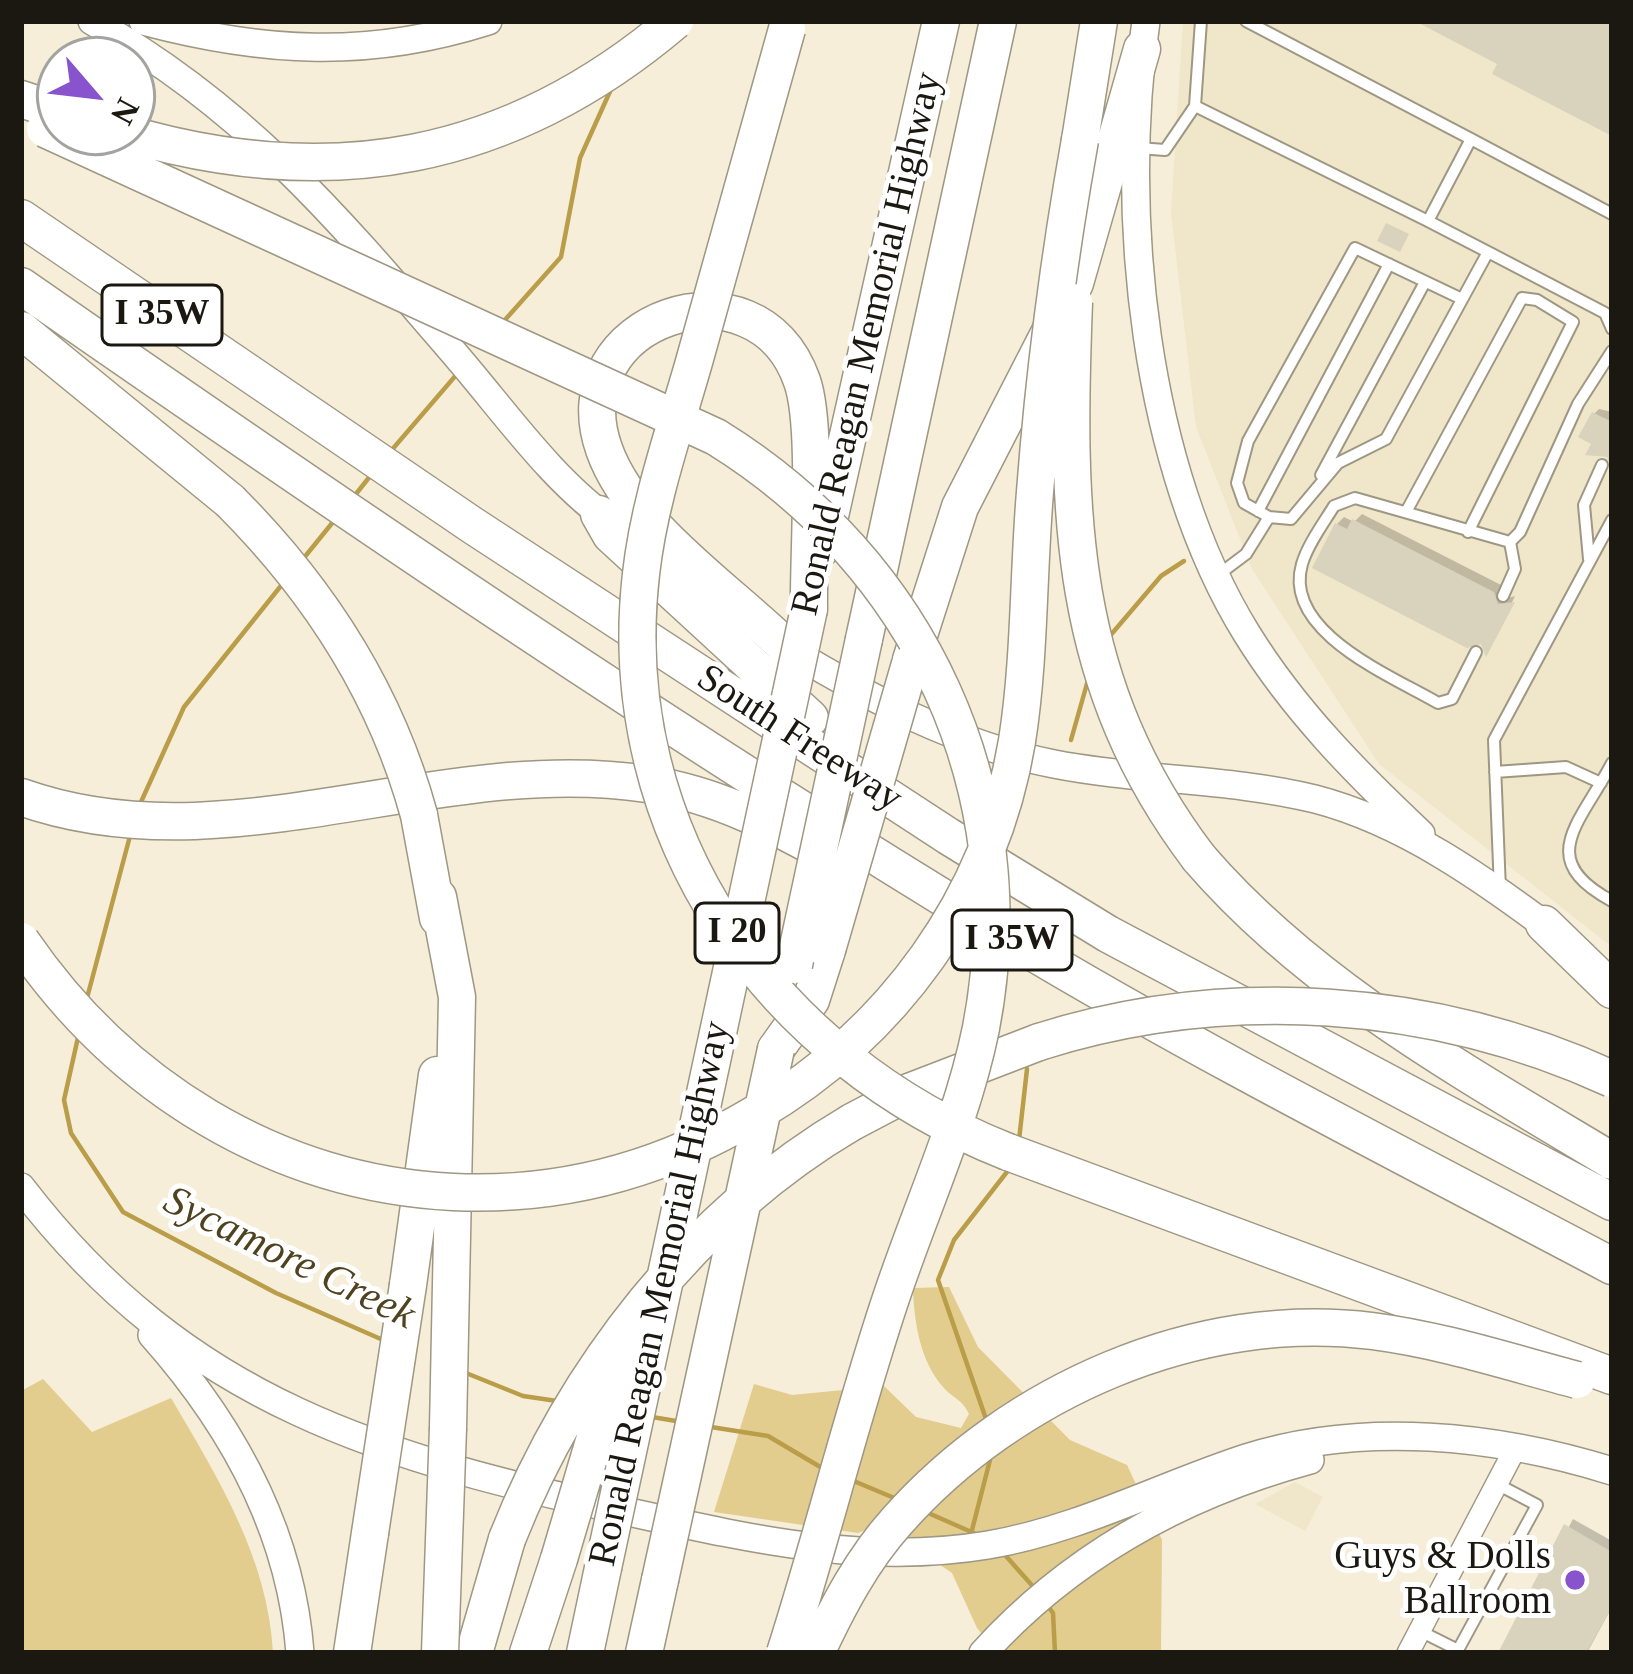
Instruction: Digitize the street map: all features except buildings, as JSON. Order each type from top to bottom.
[{"type":"highway","points":[[156,141],[248,163],[302,165],[403,155],[476,138],[540,112],[609,72],[676,21]]},
{"type":"highway","name":"Ronald Reagan Memorial Highway","points":[[585,1653],[666,1258],[941,21]]},
{"type":"highway","name":"Ronald Reagan Memorial Highway","points":[[644,1653],[998,21]]},
{"type":"highway","points":[[21,940],[89,1027],[174,1098],[288,1157],[404,1186],[504,1192],[620,1174],[701,1143],[806,1082],[880,1017],[928,958],[973,879],[1000,808],[1021,714],[1051,303],[1099,21]]},
{"type":"highway","points":[[789,25],[654,503],[640,578],[641,677],[656,774],[681,844],[714,910],[752,968],[813,1035],[868,1080],[935,1120],[1596,1378]]},
{"type":"highway","points":[[776,1049],[811,1000],[960,507],[1075,283],[1144,35]]},
{"type":"highway","points":[[1080,140],[1069,444],[1075,544],[1103,681],[1125,742],[1155,800],[1241,908],[1305,966],[1612,1161]]},
{"type":"highway","points":[[130,156],[730,446],[796,494],[849,544],[907,618],[934,668],[963,737],[983,813],[992,884],[990,971],[966,1084],[869,1363],[785,1653]]},
{"type":"highway","name":"South Freeway","points":[[21,218],[472,525],[947,836],[1108,934],[1612,1202]]},
{"type":"highway","name":"South Freeway","points":[[21,286],[438,571],[1010,939],[1278,1090],[1612,1265]]},
{"type":"highway","points":[[788,650],[669,538],[608,460],[599,432],[601,388],[622,347],[644,327],[688,311],[730,314],[760,327],[794,363],[809,413],[809,609]]},
{"type":"highway","points":[[21,330],[230,501],[305,586],[361,670],[412,789],[455,970],[458,1053],[440,1653]]},
{"type":"highway","points":[[599,514],[611,535],[795,705],[929,804],[947,836]]},
{"type":"highway","points":[[26,798],[87,815],[149,822],[278,814],[542,780],[647,784],[746,814],[967,930],[1010,939]]},
{"type":"highway","points":[[352,1653],[439,1060],[438,897]]},
{"type":"highway","points":[[1544,924],[1612,990]]},
{"type":"highway","points":[[474,1653],[523,1498],[605,1357],[727,1213],[802,1152],[878,1108],[992,1059],[1078,1030],[1158,1014],[1265,1006],[1427,1019],[1534,1048],[1612,1079]]},
{"type":"highway","points":[[528,1653],[621,1352],[666,1258]]},
{"type":"highway","points":[[815,1653],[856,1575],[919,1498],[1006,1426],[1126,1364],[1225,1337],[1316,1328],[1422,1341],[1596,1378]]},
{"type":"highway","points":[[660,1580],[671,1653]]},
{"type":"main road","name":"South Freeway","points":[[92,21],[152,56],[248,128],[299,176],[528,440],[599,514],[747,627],[881,703],[988,746],[1070,766],[1316,800],[1442,853],[1612,974]]},
{"type":"main road","points":[[143,21],[231,43],[334,51],[401,44],[488,21]]},
{"type":"main road","points":[[1144,35],[1138,148],[1152,361],[1170,448],[1218,575],[1246,631],[1306,715],[1376,792],[1442,853]]},
{"type":"main road","points":[[21,1187],[193,1382],[242,1459],[279,1544],[301,1653]]},
{"type":"main road","points":[[77,1252],[193,1351],[336,1432],[468,1476],[771,1543],[885,1553],[964,1549],[1311,1460],[1485,1444],[1612,1471]]},
{"type":"main road","points":[[982,1653],[1082,1565],[1187,1490]]},
{"type":"street","points":[[1408,1653],[1515,1449]]},
{"type":"lane","points":[[1138,148],[1165,150],[1195,106],[1202,21]]},
{"type":"lane","points":[[1246,21],[1612,214]]},
{"type":"lane","points":[[1195,106],[1605,313],[1612,329]]},
{"type":"lane","points":[[1428,221],[1471,139]]},
{"type":"lane","points":[[1425,282],[1291,520],[1244,503],[1239,466],[1355,248],[1462,298]]},
{"type":"lane","points":[[1312,490],[1338,464],[1385,439],[1488,252]]},
{"type":"lane","points":[[1218,575],[1246,554],[1389,264]]},
{"type":"lane","points":[[1406,512],[1522,298],[1537,300],[1573,322],[1468,532]]},
{"type":"lane","points":[[1510,542],[1520,532],[1578,404],[1612,351]]},
{"type":"lane","points":[[1589,560],[1584,505],[1603,464]]},
{"type":"lane","points":[[1476,652],[1444,706],[1320,632],[1306,606],[1301,566],[1334,506],[1355,498],[1510,542]]},
{"type":"lane","points":[[1500,893],[1494,740],[1612,520]]},
{"type":"lane","points":[[1502,596],[1515,569],[1510,542]]},
{"type":"lane","points":[[1612,763],[1567,848],[1568,868],[1584,886],[1612,901]]},
{"type":"lane","points":[[1495,772],[1566,766],[1601,784]]},
{"type":"lane","points":[[1420,1631],[1458,1650],[1537,1505],[1497,1484]]},
{"type":"shaded area","points":[[1183,21],[1612,21],[1612,947],[1379,764],[1252,569],[1196,427],[1171,213]]},
{"type":"shaded area","points":[[949,1287],[978,1347],[1070,1440],[1127,1465],[1162,1540],[1161,1653],[998,1653],[977,1628],[952,1573],[880,1524],[858,1533],[714,1512],[754,1384],[792,1395],[884,1386],[916,1417],[961,1428],[969,1414],[929,1366],[914,1301],[913,1288]]},
{"type":"shaded area","points":[[43,1379],[92,1432],[171,1398],[223,1489],[251,1552],[262,1584],[273,1653],[21,1653],[21,1391]]},
{"type":"shaded area","points":[[1295,1482],[1323,1497],[1305,1531],[1255,1504]]},
{"type":"waterway","name":"Sycamore Creek","points":[[504,321],[561,257],[580,158],[612,87]]},
{"type":"waterway","name":"Sycamore Creek","points":[[390,452],[457,374]]},
{"type":"waterway","name":"Sycamore Creek","points":[[352,499],[371,475]]},
{"type":"waterway","name":"Sycamore Creek","points":[[303,559],[333,522]]},
{"type":"waterway","points":[[1109,637],[1161,576],[1184,561]]},
{"type":"waterway","name":"Sycamore Creek","points":[[141,802],[184,707],[284,582]]},
{"type":"waterway","points":[[1071,740],[1088,680]]},
{"type":"waterway","name":"Sycamore Creek","points":[[87,998],[130,836]]},
{"type":"waterway","name":"Sycamore Creek","points":[[79,1033],[64,1100],[71,1133],[123,1212],[276,1293],[383,1340]]},
{"type":"waterway","points":[[1019,1140],[1027,1069]]},
{"type":"waterway","points":[[986,1419],[938,1280],[954,1240],[1010,1168]]},
{"type":"waterway","name":"Sycamore Creek","points":[[466,1373],[523,1396],[557,1401]]},
{"type":"waterway","name":"Sycamore Creek","points":[[652,1417],[682,1422]]},
{"type":"waterway","name":"Sycamore Creek","points":[[711,1427],[768,1436],[822,1468]]},
{"type":"waterway","points":[[972,1530],[990,1460]]},
{"type":"waterway","name":"Sycamore Creek","points":[[849,1479],[899,1500]]},
{"type":"waterway","name":"Sycamore Creek","points":[[926,1512],[976,1534]]},
{"type":"waterway","name":"Sycamore Creek","points":[[1005,1555],[1037,1591]]},
{"type":"waterway","name":"Sycamore Creek","points":[[1047,1605],[1053,1613],[1055,1653]]},
{"type":"place","name":"Guys & Dolls Ballroom","points":[[1575,1580]]}]
